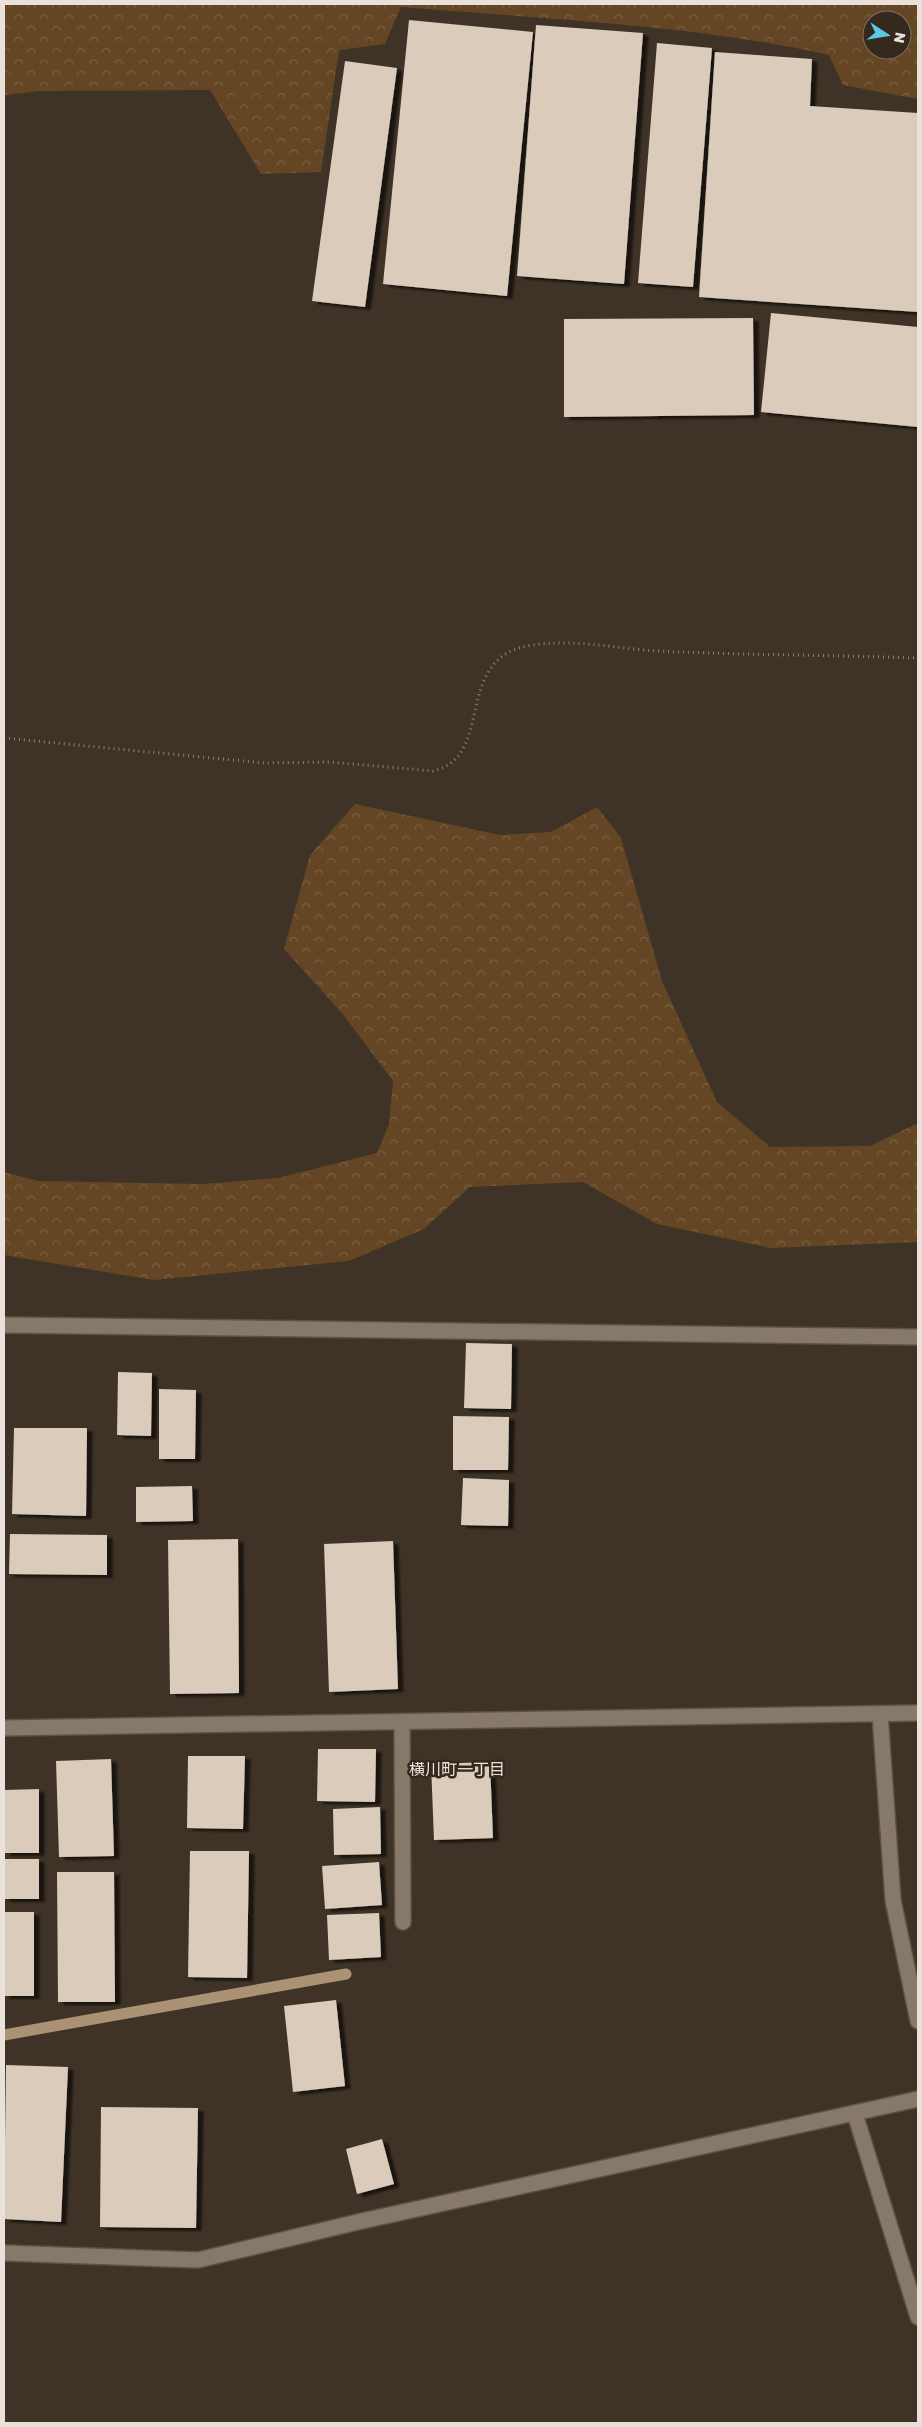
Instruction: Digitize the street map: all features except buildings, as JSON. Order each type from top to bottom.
[{"type":"street","points":[[4,1325],[918,1337]]},
{"type":"street","points":[[4,1728],[918,1713]]},
{"type":"street","points":[[880,1714],[893,1900],[918,2021]]},
{"type":"street","points":[[402,1722],[403,1922]]},
{"type":"street","points":[[4,2253],[198,2260],[362,2221],[918,2099]]},
{"type":"street","points":[[855,2114],[918,2317]]},
{"type":"path","points":[[4,738],[264,763],[329,762],[433,771],[446,768],[456,760],[470,734],[474,710],[485,678],[504,655],[518,649],[570,643],[656,651],[918,658]]},
{"type":"green space","points":[[4,4],[918,4],[918,99],[843,85],[829,55],[776,45],[669,29],[401,7],[385,44],[339,50],[321,172],[261,174],[210,90],[41,91],[4,95]]},
{"type":"green space","points":[[355,804],[500,835],[551,832],[597,807],[621,838],[662,981],[717,1102],[770,1147],[870,1146],[918,1123],[918,1242],[771,1248],[657,1224],[583,1182],[470,1187],[424,1229],[349,1261],[154,1280],[4,1255],[4,1172],[38,1181],[203,1184],[278,1178],[377,1153],[389,1124],[393,1081],[342,1013],[284,949],[310,855]]},
{"type":"waterway","points":[[4,2035],[346,1974]]},
{"type":"district","name":"横川町一丁目","points":[[457,1769]]}]
